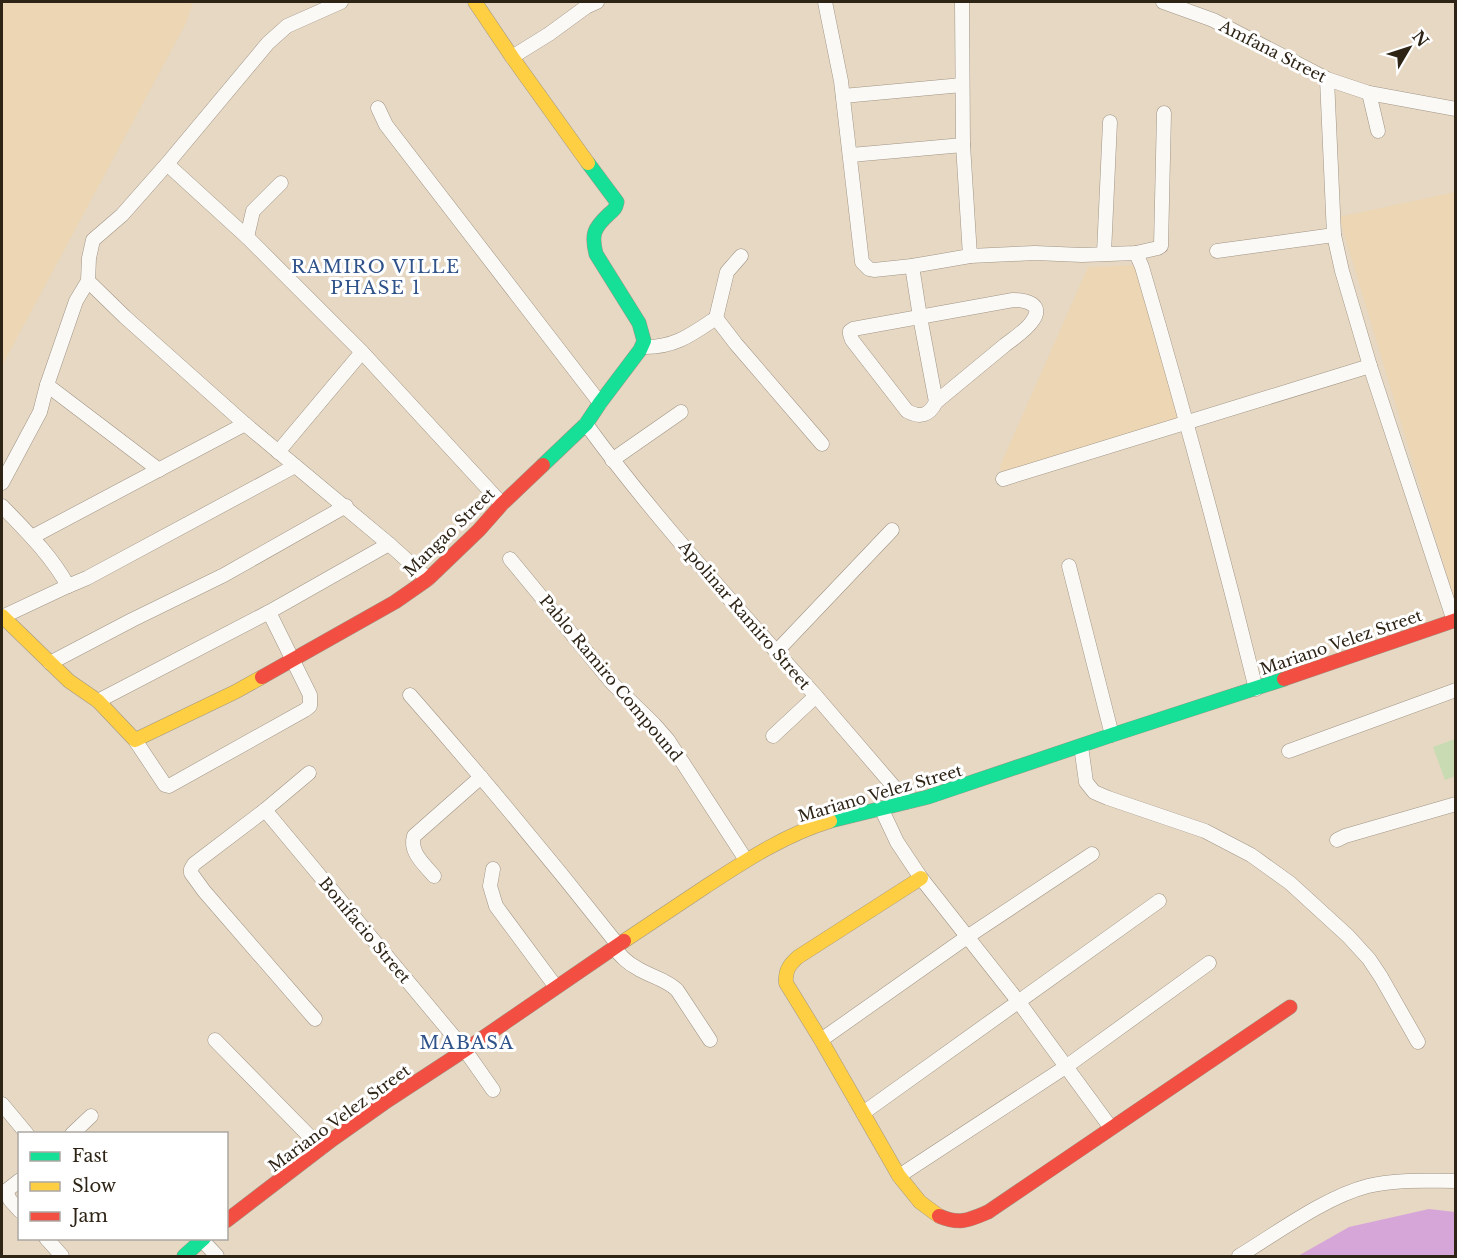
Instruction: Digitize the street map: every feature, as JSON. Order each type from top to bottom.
[{"type":"street","points":[[2,483],[40,412],[76,301],[88,281],[88,258],[93,240],[122,215],[268,43],[287,26],[341,2]]},
{"type":"street","points":[[475,2],[617,202],[616,208],[595,229],[593,243],[597,254],[639,323],[644,341],[642,347],[656,347],[680,340],[716,318],[727,272],[741,256]]},
{"type":"street","points":[[512,57],[597,2]]},
{"type":"street","points":[[825,2],[841,81],[862,262],[869,269],[912,266],[970,256],[1136,253],[1161,246],[1164,113]]},
{"type":"street","points":[[962,2],[963,145],[970,256]]},
{"type":"street","name":"Amfana Street","points":[[1163,2],[1213,20],[1327,79],[1369,93],[1455,109]]},
{"type":"street","points":[[1327,79],[1334,235],[1342,270],[1370,366],[1455,620]]},
{"type":"street","points":[[843,96],[962,85]]},
{"type":"street","points":[[1369,93],[1378,131]]},
{"type":"street","points":[[378,108],[393,134],[600,403]]},
{"type":"street","points":[[1104,254],[1110,122]]},
{"type":"street","points":[[851,155],[963,145]]},
{"type":"street","points":[[167,164],[247,237],[362,352],[502,504]]},
{"type":"street","points":[[247,237],[253,211],[281,183]]},
{"type":"street","points":[[1217,251],[1334,235]]},
{"type":"street","points":[[1136,253],[1152,301],[1212,518],[1256,689]]},
{"type":"street","points":[[912,266],[936,402]]},
{"type":"street","points":[[88,281],[245,424],[346,506],[428,579]]},
{"type":"street","points":[[1013,300],[1030,301],[1036,312],[1035,319],[1029,325],[936,402],[927,414],[915,416],[907,411],[849,334],[854,329],[920,317],[1013,300]]},
{"type":"street","points":[[716,318],[822,444]]},
{"type":"street","name":"Mangao Street","points":[[135,740],[235,692],[395,602],[428,579],[586,424],[642,347]]},
{"type":"street","points":[[278,452],[362,352]]},
{"type":"street","points":[[1003,479],[1370,366]]},
{"type":"street","points":[[47,385],[159,470]]},
{"type":"street","points":[[612,460],[681,412]]},
{"type":"street","points":[[32,537],[245,424]]},
{"type":"street","name":"Apolinar Ramiro Street","points":[[586,424],[612,460],[681,543],[907,802]]},
{"type":"street","points":[[269,612],[310,695],[310,706],[305,711],[169,786],[165,785],[135,740],[122,725],[98,701],[69,681],[2,617],[87,578],[295,466]]},
{"type":"street","points":[[2,506],[54,563],[68,586]]},
{"type":"street","points":[[50,663],[224,574],[346,506]]},
{"type":"street","points":[[776,652],[892,530]]},
{"type":"street","points":[[98,701],[269,612],[390,544]]},
{"type":"street","name":"Pablo Ramiro Compound","points":[[510,560],[613,684],[668,740],[746,860]]},
{"type":"street","points":[[1069,566],[1112,735]]},
{"type":"street","name":"Mariano Velez Street","points":[[228,1219],[384,1102],[746,860],[782,840],[846,816],[928,797],[1256,689],[1455,620]]},
{"type":"street","points":[[1289,750],[1455,690]]},
{"type":"street","points":[[410,695],[482,777],[561,873],[624,960],[672,985],[710,1040]]},
{"type":"street","points":[[773,736],[816,696]]},
{"type":"street","points":[[1081,746],[1086,782],[1094,792],[1205,831],[1251,855],[1290,883],[1348,936],[1369,959],[1393,996],[1418,1042]]},
{"type":"street","points":[[309,773],[194,864],[191,873],[315,1020]]},
{"type":"street","points":[[434,876],[414,850],[412,843],[414,836],[482,777]]},
{"type":"street","points":[[1337,840],[1455,804]]},
{"type":"street","points":[[881,808],[897,842],[921,878],[1018,1001],[1111,1128]]},
{"type":"street","name":"Bonifacio Street","points":[[265,810],[465,1050],[493,1090]]},
{"type":"street","points":[[822,1040],[967,937],[1092,854]]},
{"type":"street","points":[[493,868],[489,886],[496,906],[556,987]]},
{"type":"street","points":[[921,878],[798,957],[785,972],[786,982],[822,1040],[899,1176],[924,1207],[941,1218],[955,1222],[971,1220],[988,1212],[1290,1007]]},
{"type":"street","points":[[863,1113],[1159,901]]},
{"type":"street","points":[[899,1176],[1066,1066],[1209,963]]},
{"type":"street","points":[[216,1040],[321,1148]]},
{"type":"street","points":[[3,1108],[25,1132]]},
{"type":"street","points":[[74,1132],[91,1116]]},
{"type":"street","points":[[1239,1257],[1319,1207],[1367,1186],[1390,1182],[1455,1181]]},
{"type":"street","points":[[18,1182],[6,1191],[10,1200],[18,1208]]},
{"type":"street","points":[[47,1240],[62,1257]]},
{"type":"street","points":[[184,1257],[202,1240]]},
{"type":"street","points":[[204,1240],[218,1257]]},
{"type":"shaded area","points":[[2,2],[193,2],[186,23],[2,366]]},
{"type":"shaded area","points":[[1455,192],[1455,602],[1339,217]]},
{"type":"shaded area","points":[[1140,265],[1180,422],[1001,475],[1000,466],[1088,267]]},
{"type":"shaded area","points":[[1429,1209],[1455,1212],[1455,1256],[1298,1256],[1349,1227]]},
{"type":"green space","points":[[1455,739],[1455,776],[1445,780],[1433,747]]},
{"type":"traffic: fast","points":[[543,465],[586,424],[640,350],[644,341],[639,323],[596,254],[595,232],[617,202],[588,163]]},
{"type":"traffic: fast","points":[[830,821],[928,797],[1284,679]]},
{"type":"traffic: fast","points":[[184,1256],[202,1240]]},
{"type":"traffic: slow","points":[[475,2],[588,163]]},
{"type":"traffic: slow","points":[[2,616],[69,681],[98,701],[135,740],[262,677]]},
{"type":"traffic: slow","points":[[624,941],[750,858],[781,841],[830,821]]},
{"type":"traffic: slow","points":[[921,878],[798,957],[788,968],[786,983],[899,1176],[920,1202],[939,1216]]},
{"type":"traffic: jam","points":[[262,677],[395,602],[428,579],[543,465]]},
{"type":"traffic: jam","points":[[1284,679],[1456,620]]},
{"type":"traffic: jam","points":[[228,1219],[384,1103],[624,941]]},
{"type":"traffic: jam","points":[[939,1216],[959,1221],[988,1212],[1290,1007]]},
{"type":"district","name":"RAMIRO VILLE PHASE 1","points":[[376,277]]},
{"type":"district","name":"MABASA","points":[[467,1043]]}]
